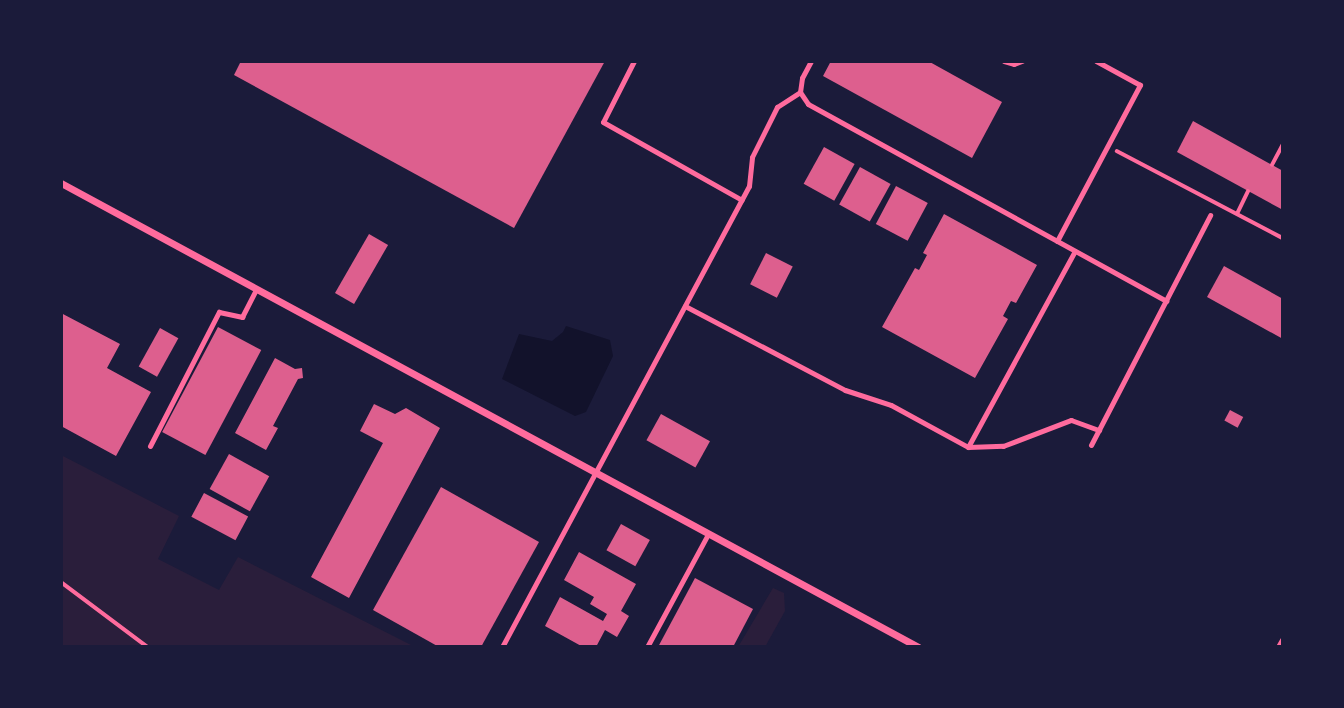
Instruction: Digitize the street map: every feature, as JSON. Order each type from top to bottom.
[{"type":"street","points":[[61,183],[918,647]]},
{"type":"street","points":[[1279,647],[1283,640]]},
{"type":"lane","points":[[634,61],[603,122],[742,200]]},
{"type":"lane","points":[[811,61],[802,78],[800,92],[808,104],[1166,301]]},
{"type":"lane","points":[[1004,61],[1014,64],[1022,61]]},
{"type":"lane","points":[[1057,241],[1140,85],[1097,61]]},
{"type":"lane","points":[[502,647],[742,200],[749,186],[752,157],[777,107],[800,92]]},
{"type":"lane","points":[[1091,445],[1210,215]]},
{"type":"lane","points":[[968,447],[1075,251]]},
{"type":"lane","points":[[150,446],[219,312],[242,317],[256,289]]},
{"type":"lane","points":[[685,306],[845,390],[891,405],[968,447],[1003,446],[1071,420],[1099,430]]},
{"type":"lane","points":[[647,647],[708,534]]},
{"type":"path","points":[[1272,165],[1283,144]]},
{"type":"path","points":[[1107,146],[1283,238]]},
{"type":"path","points":[[1237,214],[1248,191]]},
{"type":"path","points":[[61,582],[145,646]]},
{"type":"shaded area","points":[[566,326],[610,340],[613,356],[586,412],[575,416],[502,379],[519,334],[552,341]]},
{"type":"shaded area","points":[[61,455],[179,516],[158,559],[219,590],[238,557],[415,647],[61,647]]},
{"type":"shaded area","points":[[773,588],[784,593],[785,611],[765,647],[738,647]]},
{"type":"building","points":[[241,61],[605,61],[514,228],[234,75]]},
{"type":"building","points":[[831,61],[928,61],[1002,102],[972,158],[823,76]]},
{"type":"building","points":[[1193,121],[1283,171],[1283,210],[1177,152]]},
{"type":"building","points":[[824,147],[855,164],[834,201],[804,184]]},
{"type":"building","points":[[860,167],[891,184],[870,222],[839,205]]},
{"type":"building","points":[[896,186],[928,203],[908,241],[876,224]]},
{"type":"building","points":[[944,214],[1037,265],[1016,303],[1011,301],[1003,316],[1008,319],[975,378],[882,327],[915,268],[919,270],[927,255],[923,253]]},
{"type":"building","points":[[369,234],[388,245],[354,304],[335,293]]},
{"type":"building","points":[[766,253],[793,267],[777,298],[750,284]]},
{"type":"building","points":[[1224,266],[1283,299],[1283,339],[1207,297]]},
{"type":"building","points":[[61,313],[120,344],[107,368],[151,392],[116,456],[61,426]]},
{"type":"building","points":[[218,327],[261,350],[205,455],[162,432]]},
{"type":"building","points":[[160,328],[178,338],[157,377],[139,366]]},
{"type":"building","points":[[275,358],[295,369],[302,368],[303,378],[298,379],[273,426],[278,428],[266,450],[235,433]]},
{"type":"building","points":[[374,404],[395,414],[406,408],[440,428],[349,598],[311,577],[383,443],[360,431]]},
{"type":"building","points":[[1230,410],[1243,417],[1238,428],[1224,421]]},
{"type":"building","points":[[661,414],[710,441],[695,467],[646,440]]},
{"type":"building","points":[[229,454],[269,476],[250,511],[210,489]]},
{"type":"building","points":[[441,487],[539,542],[481,647],[439,647],[373,610]]},
{"type":"building","points":[[204,493],[248,516],[235,540],[191,517]]},
{"type":"building","points":[[621,524],[650,540],[635,566],[606,550]]},
{"type":"building","points":[[579,552],[636,584],[621,611],[629,616],[617,637],[605,630],[596,647],[583,647],[545,626],[560,597],[603,621],[607,614],[590,604],[594,597],[564,580]]},
{"type":"building","points":[[695,578],[753,609],[733,647],[658,647]]}]
